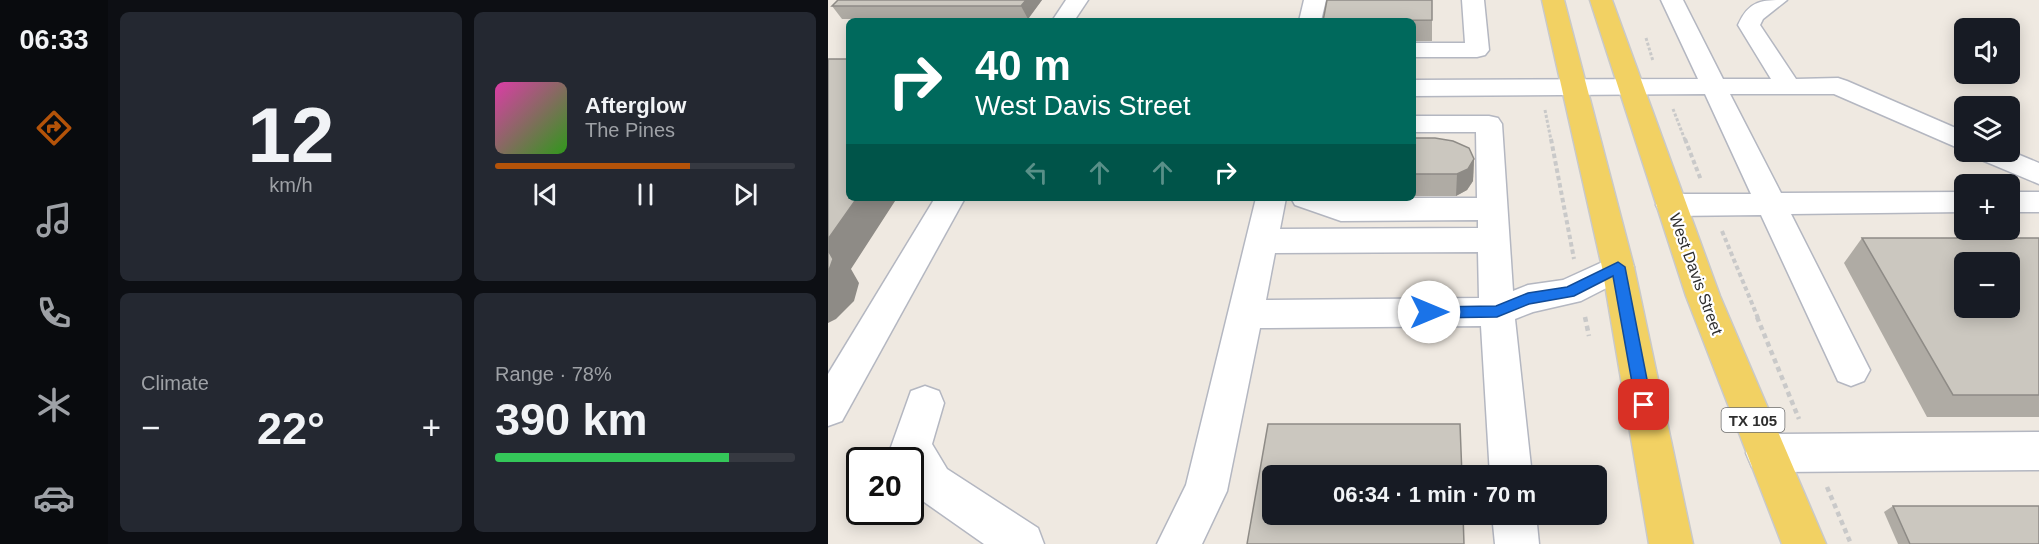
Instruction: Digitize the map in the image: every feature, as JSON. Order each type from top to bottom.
[{"type":"main road","points":[[1553,0],[1558,88],[1618,267],[1671,544]]},
{"type":"main road","name":"West Davis Street","points":[[1601,0],[1703,296],[1803,544]]},
{"type":"lane","points":[[1065,18],[1077,0]]},
{"type":"lane","points":[[1312,18],[1315,0]]},
{"type":"lane","points":[[1416,50],[1477,50],[1473,0]]},
{"type":"lane","points":[[1672,0],[1851,370]]},
{"type":"lane","points":[[1776,0],[1753,16],[1749,25],[1788,86]]},
{"type":"lane","points":[[1769,56],[1954,137]]},
{"type":"lane","points":[[1416,88],[1838,86]]},
{"type":"lane","points":[[1416,124],[1490,135]]},
{"type":"lane","points":[[1416,145],[1490,135]]},
{"type":"lane","points":[[1490,135],[1497,312],[1510,465]]},
{"type":"lane","points":[[2011,162],[2039,174]]},
{"type":"lane","points":[[828,409],[948,201]]},
{"type":"lane","points":[[1179,544],[1206,491],[1270,201]]},
{"type":"lane","points":[[1315,201],[1341,210],[1493,209]]},
{"type":"lane","points":[[1671,205],[1954,202]]},
{"type":"lane","points":[[2020,202],[2039,202]]},
{"type":"lane","points":[[1262,241],[1494,240]]},
{"type":"lane","points":[[1245,314],[1497,312],[1528,299],[1555,296],[1580,288],[1618,267]]},
{"type":"lane","points":[[925,403],[911,447],[932,483],[1022,544]]},
{"type":"lane","points":[[1766,453],[2039,451]]},
{"type":"lane","points":[[1516,525],[1517,544]]},
{"type":"path","points":[[1642,28],[1653,56],[1652,60],[1656,63],[1711,204],[1851,544]]},
{"type":"path","points":[[1558,88],[1580,288],[1589,336]]},
{"type":"building","points":[[838,0],[1026,0],[1021,6],[832,6]]},
{"type":"building","points":[[1327,0],[1432,0],[1432,20],[1324,18]]},
{"type":"building","points":[[828,59],[846,59],[846,201],[855,201],[828,239]]},
{"type":"building","points":[[1416,138],[1453,141],[1469,148],[1474,159],[1468,169],[1457,174],[1416,174]]},
{"type":"building","points":[[1862,238],[2020,240],[2020,238],[2039,238],[2039,395],[1953,395]]},
{"type":"building","points":[[828,250],[833,259],[828,273]]},
{"type":"building","points":[[1268,424],[1460,424],[1462,465],[1262,465],[1262,525],[1463,525],[1464,544],[1247,544]]},
{"type":"building","points":[[1893,506],[2039,506],[2039,544],[1910,544]]},
{"type":"route","points":[[1429,312],[1497,312],[1511,304],[1528,299],[1555,296],[1580,288],[1618,267],[1644,405]]}]
